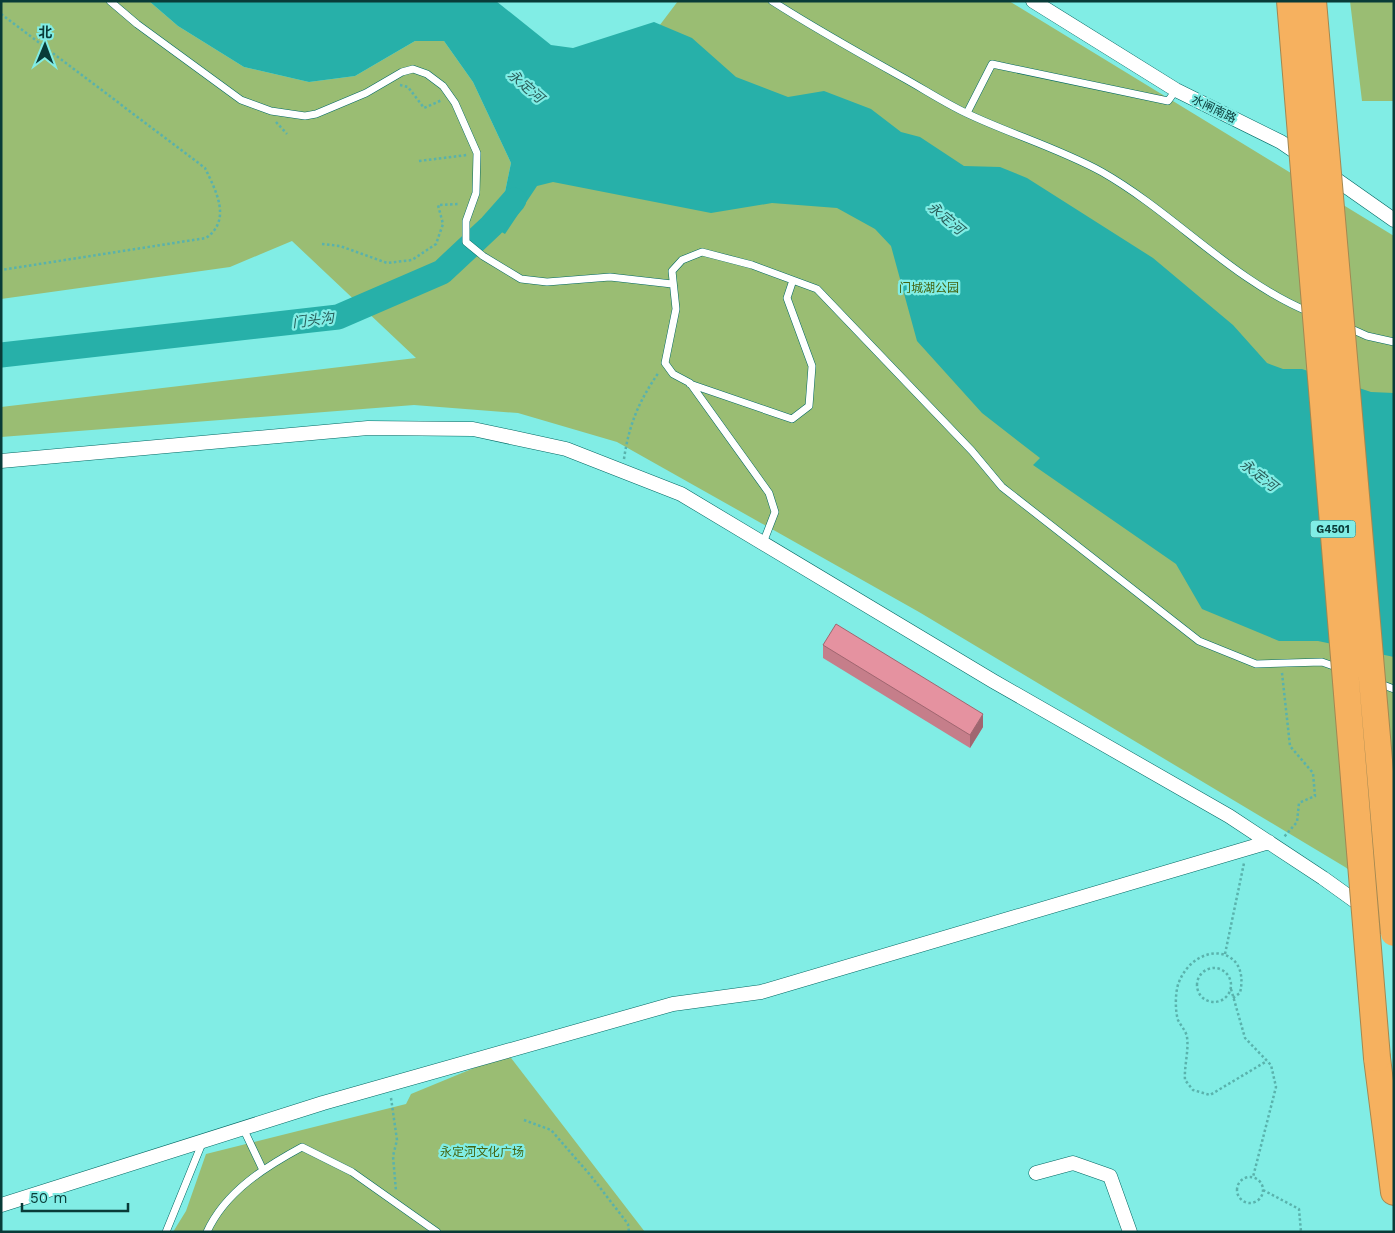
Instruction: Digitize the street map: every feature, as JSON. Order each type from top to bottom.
[{"type":"highway","name":"G4501","points":[[1290,1],[1376,1058],[1394,1192]]},
{"type":"highway","name":"G4501","points":[[1313,1],[1394,933]]},
{"type":"street","name":"水闸南路","points":[[1036,2],[1176,90],[1281,142],[1394,220]]},
{"type":"street","points":[[1,461],[368,428],[473,428],[566,449],[681,494],[993,681],[1229,816],[1394,929]]},
{"type":"street","points":[[1,1205],[390,1084],[673,1004],[761,992],[1247,849],[1272,844]]},
{"type":"street","points":[[1036,1173],[1073,1163],[1110,1176],[1130,1232]]},
{"type":"lane","points":[[110,1],[137,24],[241,100],[271,111],[305,116],[316,114],[338,106],[402,72],[413,69],[427,74],[443,86],[450,96],[472,138],[477,154],[476,193],[466,221],[466,242],[483,256],[522,279],[547,282],[610,277],[672,284]]},
{"type":"lane","points":[[772,1],[814,28],[967,113],[1024,136],[1101,172],[1158,209],[1244,274],[1293,305],[1326,319]]},
{"type":"lane","points":[[967,113],[992,64],[1168,101],[1176,90]]},
{"type":"lane","points":[[793,280],[787,298],[812,366],[809,406],[792,419],[690,383],[672,374],[665,363],[676,309],[672,271],[682,260],[702,252],[752,265],[793,280],[817,289],[972,451],[1002,487],[1101,562],[1199,641],[1256,664],[1322,662],[1358,675]]},
{"type":"lane","points":[[1334,322],[1368,336],[1394,342]]},
{"type":"lane","points":[[690,383],[769,493],[775,512],[763,543]]},
{"type":"lane","points":[[1367,679],[1394,689]]},
{"type":"lane","points":[[244,1128],[262,1168]]},
{"type":"lane","points":[[166,1232],[203,1141]]},
{"type":"lane","points":[[207,1232],[215,1213],[262,1168],[302,1147],[352,1172],[437,1232]]},
{"type":"path","points":[[1,14],[205,168],[217,193],[221,216],[215,232],[206,238],[1,270]]},
{"type":"path","points":[[385,82],[408,87],[424,108],[450,96]]},
{"type":"path","points":[[419,161],[477,154]]},
{"type":"path","points":[[322,244],[340,246],[388,263],[412,260],[436,244],[443,224],[438,205],[472,204]]},
{"type":"path","points":[[622,471],[627,441],[636,409],[665,363]]},
{"type":"path","points":[[1272,844],[1297,822],[1299,803],[1316,796],[1313,773],[1290,746],[1280,664]]},
{"type":"path","points":[[1225,954],[1247,849]]},
{"type":"path","points":[[1233,998],[1240,993],[1243,980],[1236,964],[1225,954],[1206,953],[1197,958],[1179,982],[1176,996],[1178,1019],[1187,1035],[1188,1042],[1184,1064],[1185,1080],[1194,1090],[1210,1095],[1267,1061]]},
{"type":"path","points":[[1231,989],[1228,995],[1219,1002],[1208,1002],[1199,995],[1197,979],[1200,974],[1209,968],[1221,969],[1229,978],[1244,1038],[1271,1065],[1276,1087],[1253,1178]]},
{"type":"path","points":[[390,1084],[397,1140],[393,1156],[396,1178],[396,1202]]},
{"type":"path","points":[[524,1120],[551,1130],[592,1176],[628,1224],[629,1232]]},
{"type":"path","points":[[1253,1178],[1260,1182],[1263,1190],[1260,1198],[1254,1202],[1246,1202],[1239,1197],[1237,1190],[1241,1182],[1253,1178]]},
{"type":"path","points":[[1263,1190],[1299,1209],[1301,1232]]},
{"type":"green space","name":"门城湖公园","points":[[1,1],[149,1],[178,26],[244,67],[309,82],[355,76],[415,41],[444,41],[473,82],[511,163],[505,192],[486,214],[555,164],[678,1],[1009,1],[1394,236],[1394,903],[1345,867],[919,612],[617,442],[518,413],[414,405],[1,437],[1,407],[416,358],[292,241],[230,267],[1,299]]},
{"type":"green space","points":[[1350,1],[1394,1],[1394,101],[1362,101]]},
{"type":"green space","name":"永定河文化广场","points":[[508,1054],[645,1232],[173,1232],[186,1211],[206,1154],[406,1104],[411,1094]]},
{"type":"water","name":"永定河","points":[[149,1],[496,1],[551,45],[573,48],[654,22],[692,38],[736,77],[788,97],[824,91],[871,109],[901,132],[920,137],[964,166],[1000,167],[1027,178],[1153,258],[1233,325],[1267,363],[1283,369],[1302,369],[1371,392],[1394,393],[1394,657],[1318,641],[1279,641],[1202,609],[1176,564],[1033,465],[1040,458],[982,413],[917,341],[891,246],[875,229],[837,208],[772,203],[711,213],[553,182],[537,186],[505,234],[491,226],[484,217],[505,192],[511,163],[473,82],[444,41],[415,41],[355,76],[309,82],[244,67],[178,26]]},
{"type":"building","points":[[836,624],[983,714],[970,735],[823,645]]},
{"type":"waterway","name":"门头沟","points":[[1,355],[338,317],[442,272],[491,226],[514,200]]}]
